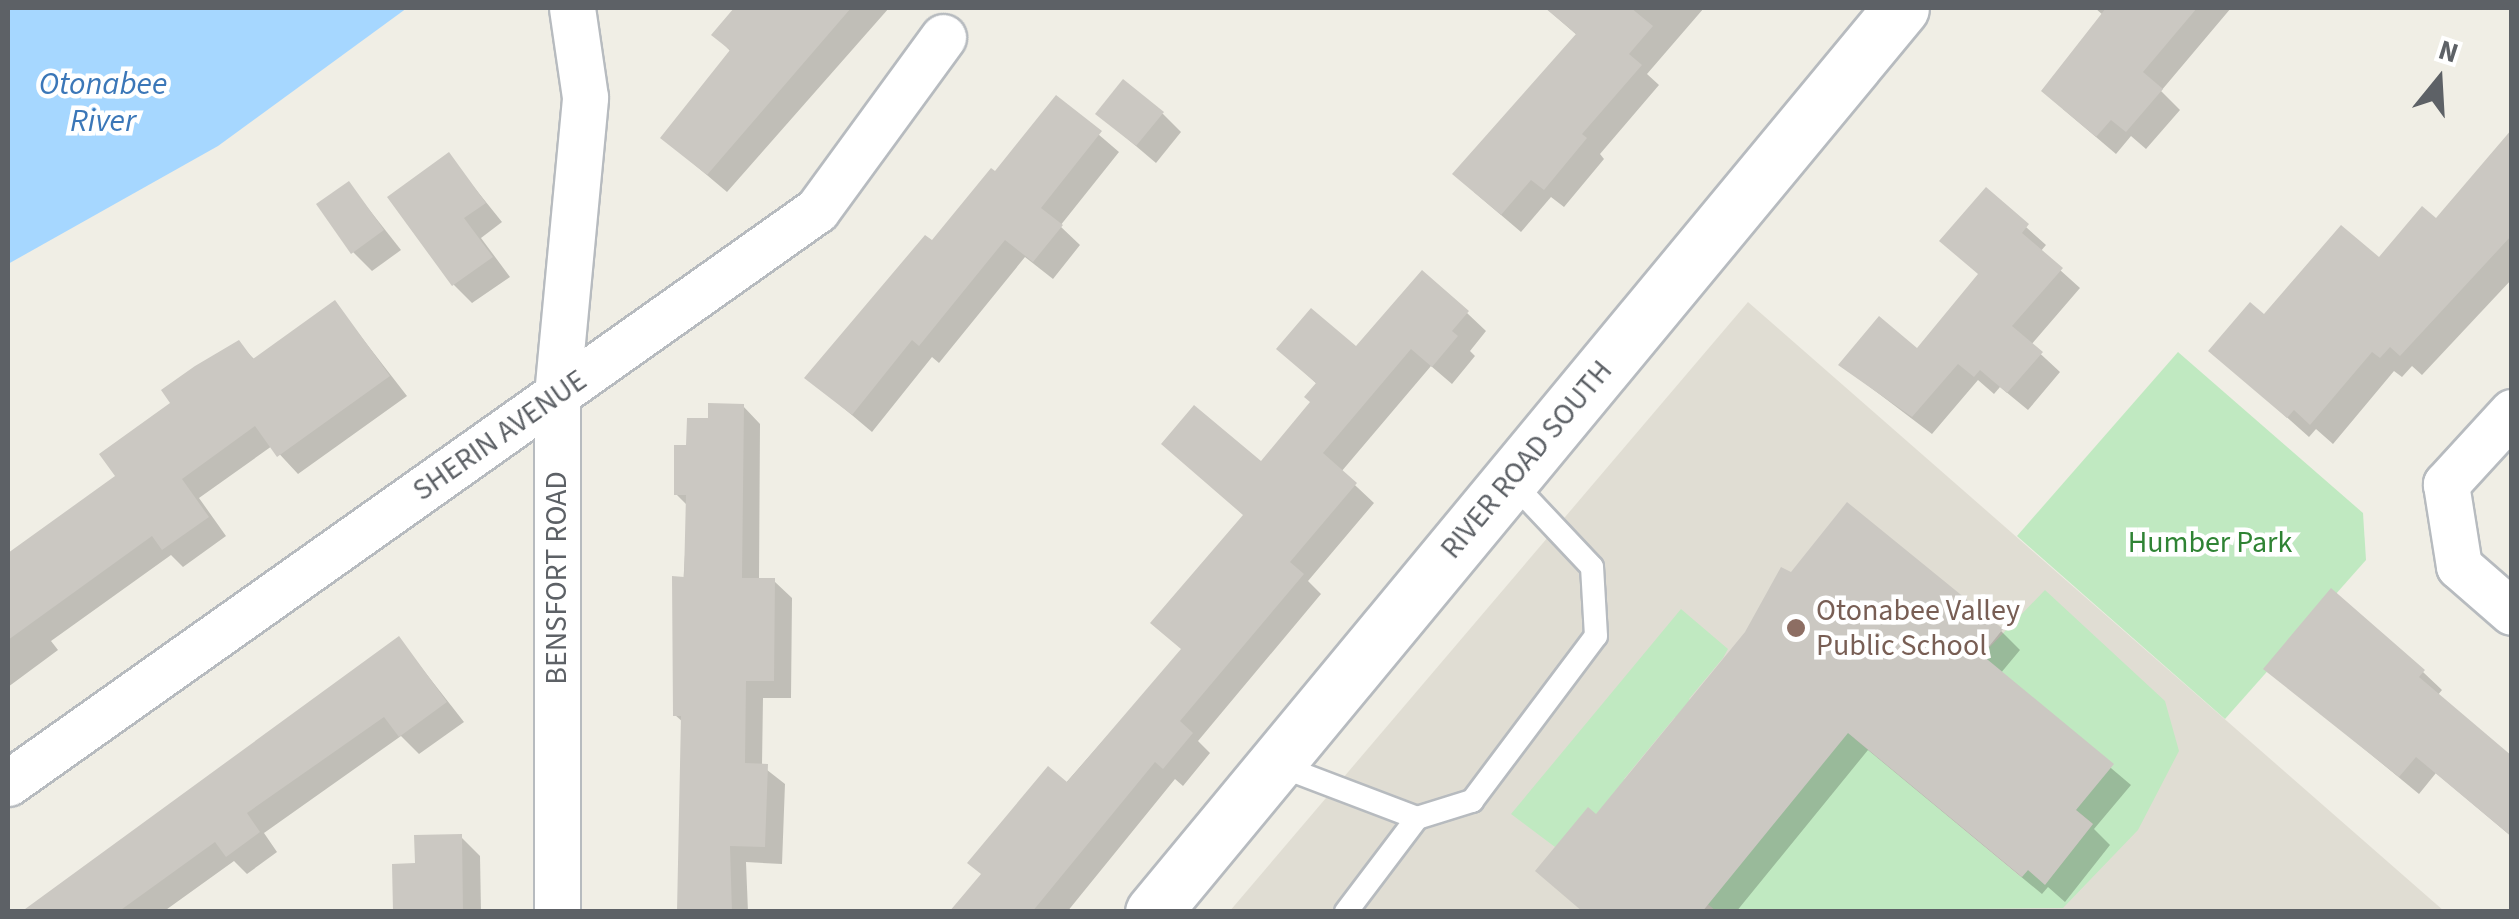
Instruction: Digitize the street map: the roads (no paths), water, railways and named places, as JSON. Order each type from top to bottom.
[{"type":"street","name":"BENSFORT ROAD","points":[[557,912],[557,395],[585,97],[572,8]]},
{"type":"street","name":"RIVER ROAD SOUTH","points":[[1153,912],[1900,8]]},
{"type":"street","name":"SHERIN AVENUE","points":[[8,783],[817,210],[942,38]]},
{"type":"street","points":[[2512,412],[2446,484],[2459,566],[2512,612]]},
{"type":"lane","points":[[1346,912],[1417,818],[1472,802],[1596,636],[1592,568],[1510,480]]},
{"type":"lane","points":[[1275,764],[1417,818]]},
{"type":"water","name":"Otonabee River","points":[[8,8],[407,8],[218,146],[8,264]]},
{"type":"place","name":"Otonabee Valley Public School","points":[[1796,628]]},
{"type":"park label","name":"Humber Park","points":[[2210,543]]}]
